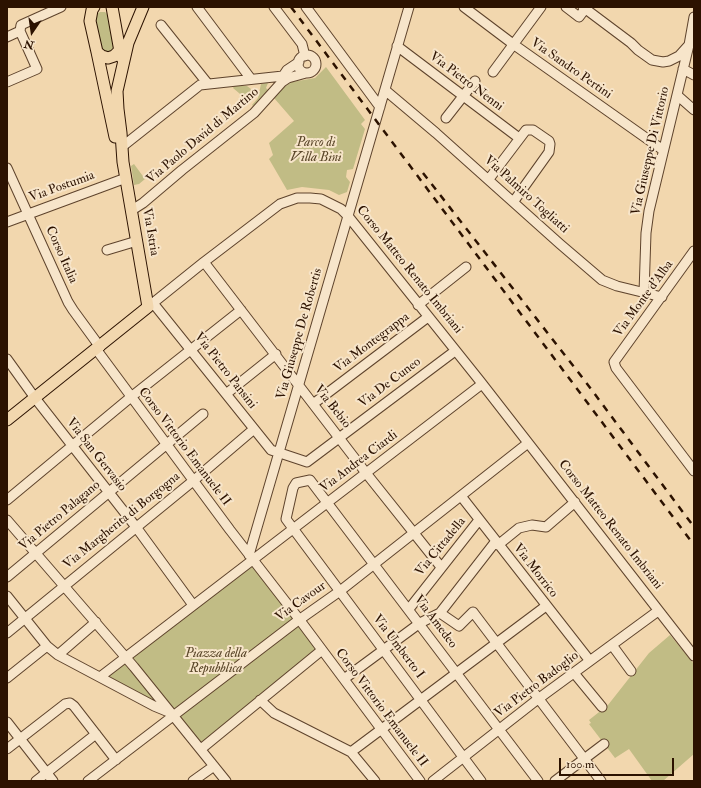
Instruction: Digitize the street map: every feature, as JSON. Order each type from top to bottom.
[{"type":"main road","points":[[97,52],[108,58],[114,56],[122,48],[143,7]]},
{"type":"main road","points":[[91,12],[100,9],[112,10]]},
{"type":"main road","name":"Via Istria","points":[[112,10],[122,48],[123,64],[117,91],[123,146],[123,162]]},
{"type":"main road","name":"Via Istria","points":[[91,12],[97,52],[117,145],[123,162],[150,305]]},
{"type":"main road","name":"Corso Matteo Renato Imbriani","points":[[7,420],[150,305]]},
{"type":"street","points":[[7,82],[37,69],[20,31],[21,25],[61,7]]},
{"type":"street","points":[[197,7],[251,79]]},
{"type":"street","points":[[274,7],[302,44],[302,59],[299,68],[306,73]]},
{"type":"street","points":[[306,7],[380,107]]},
{"type":"street","name":"Via Giuseppe De Robertis","points":[[250,557],[278,452],[299,386],[409,7]]},
{"type":"street","name":"Via Sandro Pertini","points":[[464,7],[663,150]]},
{"type":"street","points":[[493,72],[541,7]]},
{"type":"street","points":[[566,7],[579,17],[584,8],[652,60],[663,62],[669,61],[679,56],[689,45]]},
{"type":"street","name":"Via Giuseppe Di Vittorio","points":[[644,293],[646,232],[649,211],[689,45],[694,17]]},
{"type":"street","points":[[161,25],[208,84]]},
{"type":"street","points":[[7,37],[20,31]]},
{"type":"street","name":"Via Pietro Nenni","points":[[397,46],[519,138]]},
{"type":"street","points":[[123,146],[196,87],[208,84],[251,79],[286,77],[314,70],[316,62],[311,56],[302,59]]},
{"type":"street","name":"Via Paolo David di Martino","points":[[132,210],[143,203],[254,113],[286,77],[287,70],[302,59]]},
{"type":"street","points":[[683,68],[694,75]]},
{"type":"street","points":[[446,118],[475,81]]},
{"type":"street","name":"Via Palmiro Togliatti","points":[[385,90],[489,179],[602,280],[617,286],[662,296]]},
{"type":"street","points":[[676,95],[694,110]]},
{"type":"street","points":[[489,179],[526,130],[533,130],[549,141],[550,148],[514,201]]},
{"type":"street","name":"Corso Italia","points":[[7,168],[70,306],[98,348]]},
{"type":"street","name":"Via Postumia","points":[[7,222],[126,178]]},
{"type":"street","name":"Corso Matteo Renato Imbriani","points":[[150,305],[271,209],[287,200],[297,198],[321,199],[341,209],[482,384],[694,656]]},
{"type":"street","points":[[107,250],[137,241]]},
{"type":"street","name":"Via Monte d'Alba","points":[[694,251],[614,362],[616,368],[694,471]]},
{"type":"street","name":"Via Bebio","points":[[204,262],[441,568]]},
{"type":"street","name":"Via Montegrappa","points":[[418,305],[466,267]]},
{"type":"street","name":"Via Pietro Pansini","points":[[150,305],[191,350],[271,450],[278,452]]},
{"type":"street","points":[[7,500],[131,397],[241,310]]},
{"type":"street","name":"Via Montegrappa","points":[[313,404],[428,317]]},
{"type":"street","name":"Corso Vittorio Emanuele II","points":[[98,348],[131,397],[250,557]]},
{"type":"street","name":"Via De Cuneo","points":[[278,452],[307,462],[455,351]]},
{"type":"street","points":[[226,394],[276,354]]},
{"type":"street","name":"Via San Gervasio","points":[[7,359],[35,398],[136,527],[193,605]]},
{"type":"street","name":"Via Andrea Ciardi","points":[[250,557],[328,502],[482,384]]},
{"type":"street","name":"Via Pietro Palagano","points":[[7,577],[202,414]]},
{"type":"street","name":"Via Margherita di Borgogna","points":[[7,633],[63,585],[136,527],[254,429]]},
{"type":"street","name":"Via Cavour","points":[[88,781],[299,619],[340,591],[528,443]]},
{"type":"street","name":"Via Amedeo","points":[[293,528],[286,519],[293,488],[296,483],[310,480],[420,623],[538,781]]},
{"type":"street","name":"Via Morrico","points":[[461,496],[590,661]]},
{"type":"street","points":[[344,679],[420,623],[440,613],[497,543],[519,528],[532,525],[546,527],[575,502]]},
{"type":"street","points":[[7,520],[96,622],[226,781]]},
{"type":"street","name":"Via Cittadella","points":[[409,609],[480,520]]},
{"type":"street","name":"Via Umberto I","points":[[293,528],[384,649],[463,759],[481,781]]},
{"type":"street","points":[[100,677],[193,605],[250,557],[322,650],[201,749]]},
{"type":"street","points":[[7,596],[48,646],[58,655],[173,715]]},
{"type":"street","points":[[351,752],[546,606]]},
{"type":"street","name":"Via Pietro Badoglio","points":[[433,781],[538,700],[658,611]]},
{"type":"street","points":[[440,613],[459,626],[473,612],[538,700],[601,781]]},
{"type":"street","points":[[58,655],[96,622]]},
{"type":"street","points":[[612,645],[631,671]]},
{"type":"street","points":[[7,678],[48,646]]},
{"type":"street","name":"Corso Vittorio Emanuele II","points":[[322,650],[420,781]]},
{"type":"street","points":[[574,673],[602,707]]},
{"type":"street","points":[[260,700],[274,713],[351,752],[375,781]]},
{"type":"street","points":[[7,749],[65,704],[70,703],[74,706],[116,760]]},
{"type":"street","points":[[7,722],[53,781]]},
{"type":"street","points":[[36,781],[96,734]]},
{"type":"street","points":[[555,781],[604,744]]},
{"type":"street","points":[[193,781],[214,766]]},
{"type":"green space","points":[[100,12],[105,12],[109,16],[115,49],[109,53],[99,49],[94,19],[95,15]]},
{"type":"green space","name":"Parco di Villa Bini","points":[[326,67],[365,120],[361,124],[365,129],[353,169],[347,170],[346,177],[350,182],[347,192],[339,195],[329,190],[302,187],[287,190],[269,159],[273,155],[269,143],[294,121],[274,98],[285,86],[292,82],[315,78]]},
{"type":"green space","points":[[268,83],[266,88],[268,90],[253,106],[252,105],[258,98],[261,84]]},
{"type":"green space","points":[[234,86],[247,86],[251,89],[251,94],[246,99],[233,88]]},
{"type":"green space","points":[[134,164],[145,179],[139,184],[134,185],[131,166]]},
{"type":"green space","name":"Piazza della Repubblica","points":[[248,567],[255,568],[315,648],[315,652],[202,743],[134,661],[133,657],[134,654]]},
{"type":"green space","points":[[670,635],[694,664],[694,754],[663,781],[652,781],[629,749],[615,758],[589,724],[591,723],[589,720],[608,705],[649,653]]},
{"type":"green space","name":"Piazza della Repubblica","points":[[125,660],[159,705],[105,676]]},
{"type":"railway","points":[[291,7],[694,545]]},
{"type":"railway","points":[[423,173],[585,381],[694,527]]}]
